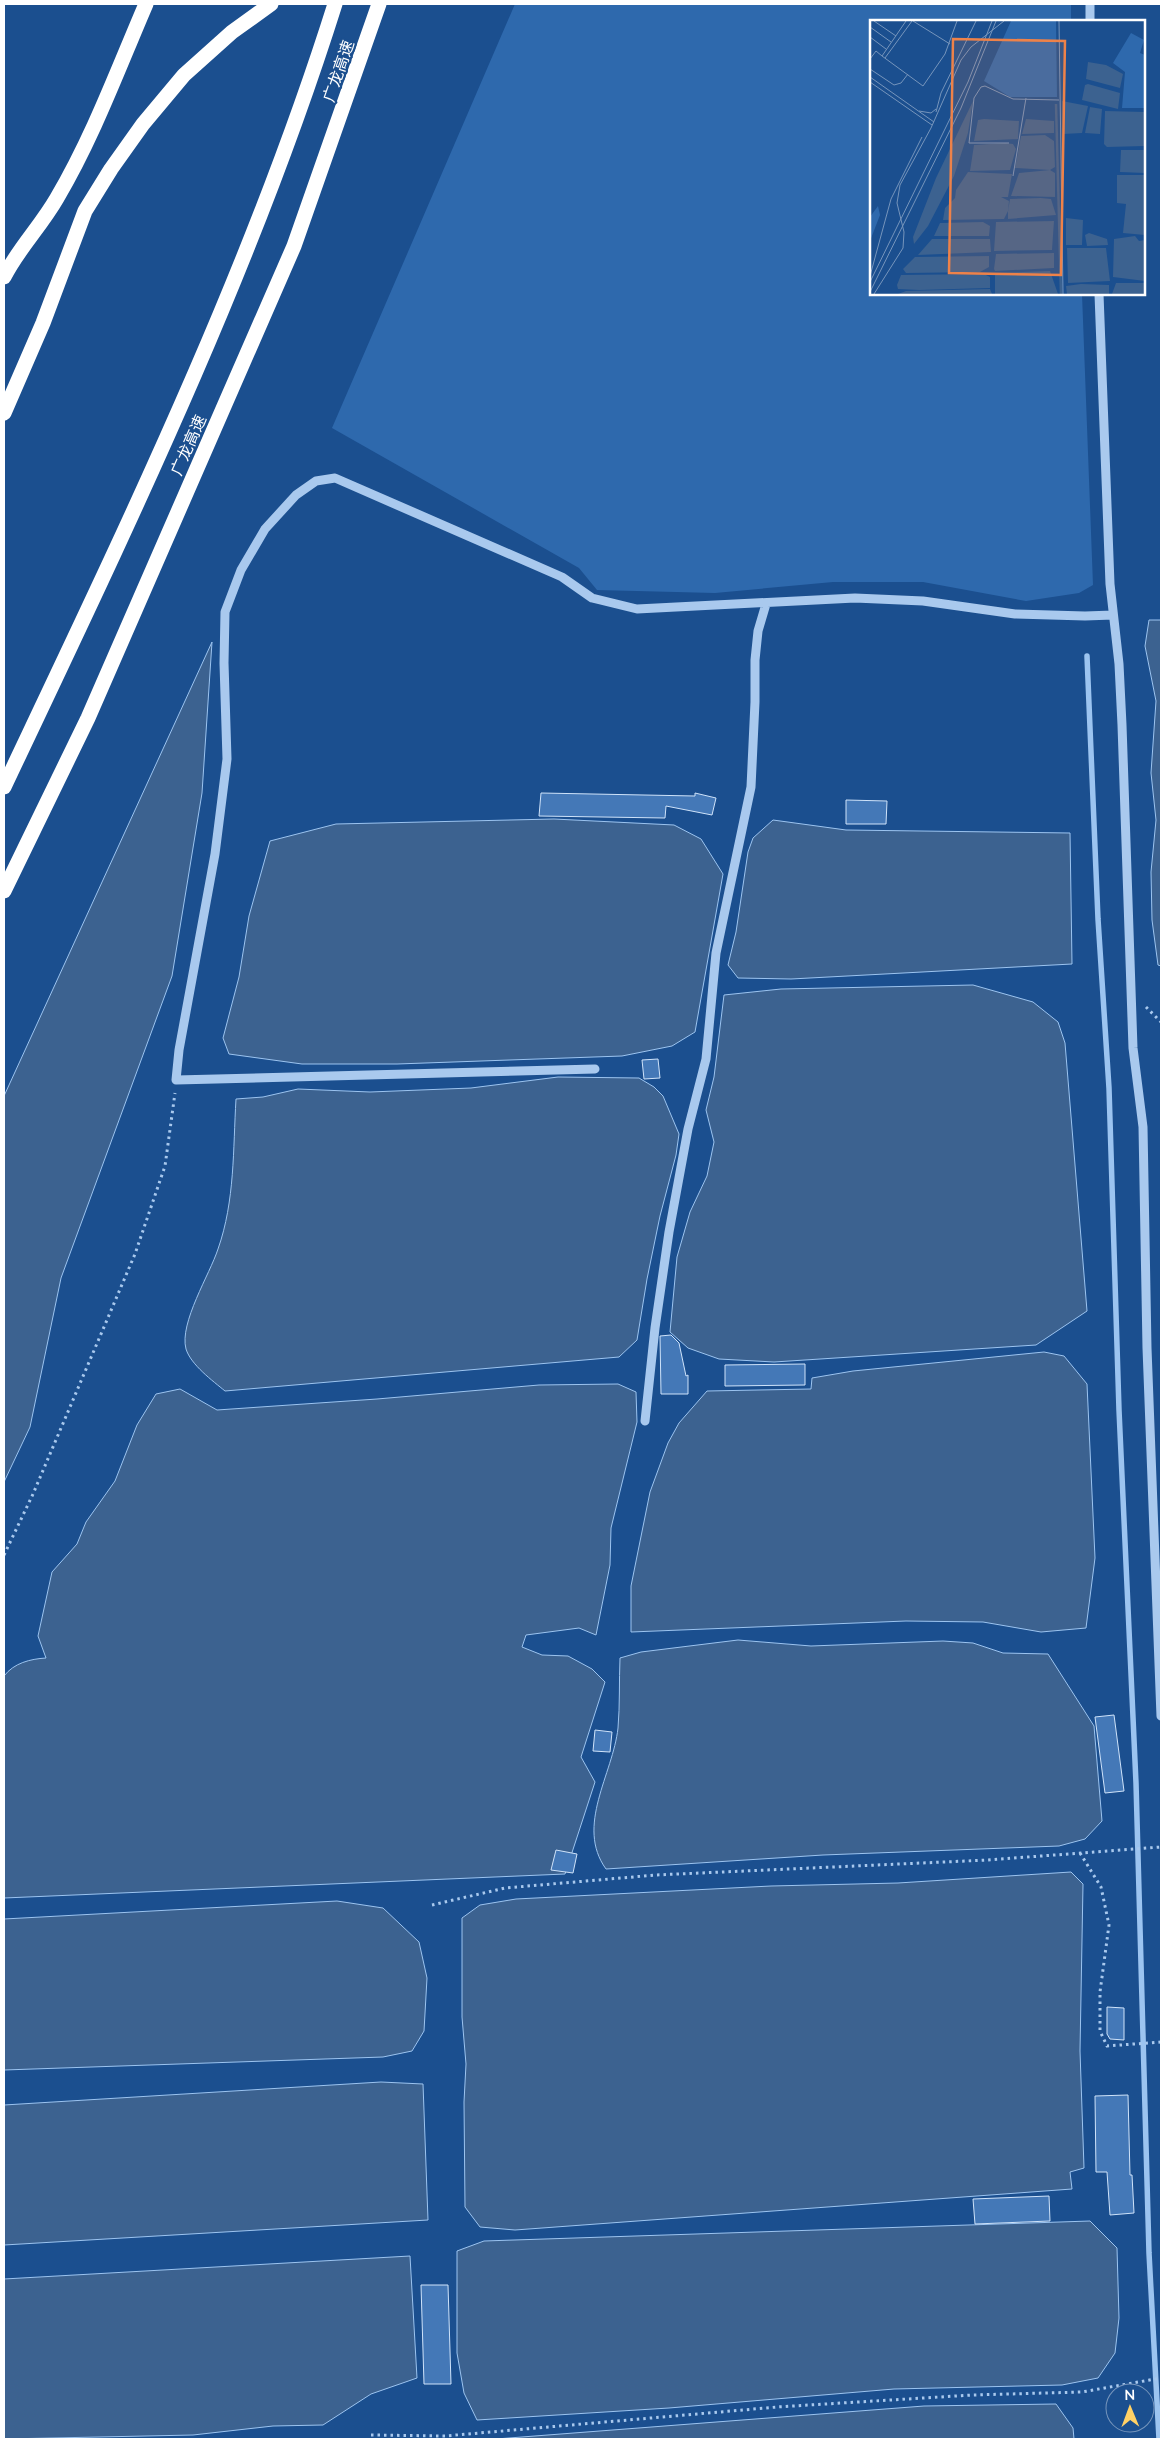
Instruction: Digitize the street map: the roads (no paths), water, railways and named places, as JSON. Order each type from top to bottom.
[{"type":"highway","points":[[4,278],[10,265],[56,200],[81,154],[146,4]]},
{"type":"highway","points":[[4,413],[43,323],[85,211],[111,169],[142,124],[184,75],[232,32],[272,4]]},
{"type":"highway","name":"广龙高速","points":[[4,787],[163,445],[252,234],[313,74],[335,4]]},
{"type":"highway","name":"广龙高速","points":[[4,891],[88,718],[294,246],[355,77],[379,4]]},
{"type":"lane","points":[[1090,4],[1090,20]]},
{"type":"lane","points":[[1099,295],[1110,584],[1121,708],[1133,1048],[1143,1127],[1147,1348],[1161,1716]]},
{"type":"lane","points":[[595,1069],[176,1080],[179,1050],[215,854],[227,759],[224,663],[225,612],[241,570],[265,529],[296,495],[316,481],[335,478],[562,577],[592,598],[637,609],[766,604],[855,598],[923,601],[1015,614],[1113,615]]},
{"type":"lane","points":[[645,1422],[666,1250],[688,1129],[706,1059],[716,953],[751,787],[755,660],[758,631],[766,604]]},
{"type":"waterway","points":[[1087,656],[1098,919],[1109,1088],[1119,1410],[1136,1783],[1149,2253],[1159,2439]]}]
